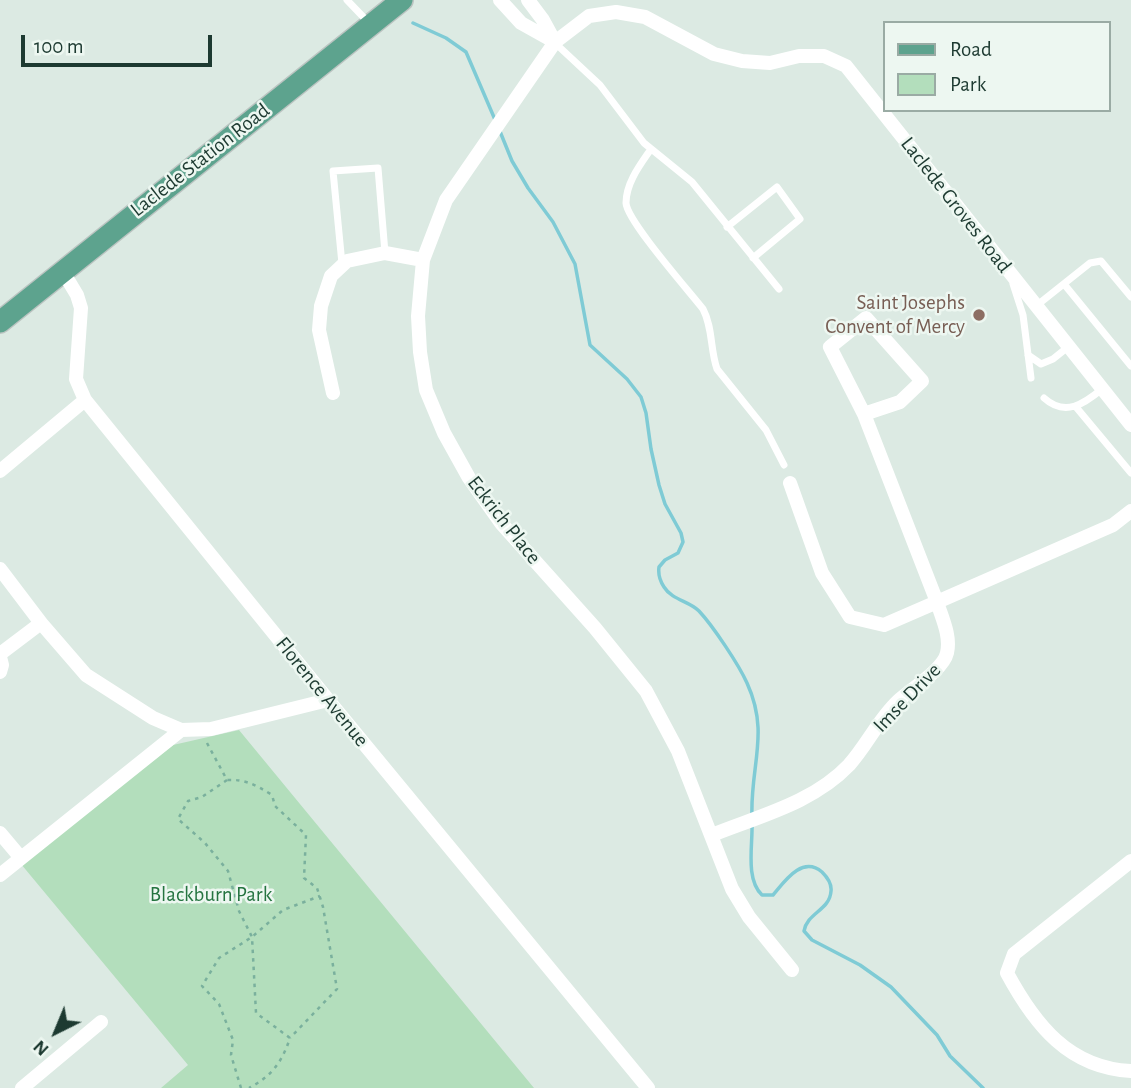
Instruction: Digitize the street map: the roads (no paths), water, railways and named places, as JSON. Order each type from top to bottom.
[{"type":"main road","name":"Laclede Station Road","points":[[0,322],[402,0]]},
{"type":"street","points":[[500,0],[521,23],[555,42]]},
{"type":"street","points":[[528,0],[555,42]]},
{"type":"street","name":"Laclede Groves Road","points":[[555,42],[589,16],[616,12],[645,17],[714,54],[741,61],[770,63],[799,57],[824,56],[846,66],[883,111]]},
{"type":"street","name":"Eckrich Place","points":[[555,42],[446,200],[423,260],[418,316],[426,390],[444,433],[469,478],[501,523],[595,628],[646,691],[678,751],[732,889],[749,917],[792,970]]},
{"type":"street","name":"Laclede Groves Road","points":[[883,112],[1131,425]]},
{"type":"street","points":[[333,393],[319,330],[321,306],[331,276],[347,261],[385,253],[423,260]]},
{"type":"street","name":"Florence Avenue","points":[[62,270],[77,295],[80,308],[76,379],[85,400],[648,1088]]},
{"type":"street","points":[[864,414],[900,402],[922,381],[866,318],[830,347],[864,414],[937,602]]},
{"type":"street","points":[[0,471],[85,400]]},
{"type":"street","points":[[790,483],[822,573],[850,617],[884,625],[1113,525],[1131,511]]},
{"type":"street","points":[[0,569],[41,623],[86,675],[153,718],[181,730],[202,730],[328,700]]},
{"type":"street","name":"Imse Drive","points":[[712,835],[800,800],[824,787],[850,764],[897,702],[947,657],[949,639],[937,602]]},
{"type":"street","points":[[0,672],[0,655],[41,623]]},
{"type":"street","points":[[0,875],[181,730]]},
{"type":"street","points":[[0,833],[21,858]]},
{"type":"street","points":[[1131,861],[1014,954],[1007,973],[1037,1020],[1076,1057],[1094,1065],[1131,1071]]},
{"type":"street","points":[[22,1088],[101,1022]]},
{"type":"lane","points":[[347,0],[370,25]]},
{"type":"lane","points":[[555,42],[600,85],[651,149],[692,182],[779,289]]},
{"type":"lane","points":[[651,149],[630,184],[627,208],[639,228],[703,309],[708,319],[717,369],[766,430],[784,465]]},
{"type":"lane","points":[[343,265],[333,171],[378,168],[385,253]]},
{"type":"lane","points":[[727,227],[777,187],[800,219],[754,258]]},
{"type":"lane","points":[[1036,306],[1090,263],[1101,261],[1131,297]]},
{"type":"lane","points":[[1007,270],[1019,300],[1031,378]]},
{"type":"lane","points":[[1064,284],[1131,366]]},
{"type":"lane","points":[[1028,355],[1035,362],[1048,363],[1068,347]]},
{"type":"lane","points":[[1044,398],[1058,407],[1076,407],[1085,404],[1102,389]]},
{"type":"lane","points":[[1076,407],[1131,473]]},
{"type":"waterway","points":[[413,23],[446,38],[466,52],[496,122]]},
{"type":"waterway","points":[[499,129],[512,161],[553,222],[575,264],[590,345],[627,379],[641,397],[659,485],[683,542],[678,553],[659,567],[661,582],[671,595],[699,611],[711,626],[738,666],[754,701],[758,734],[752,816]]},
{"type":"waterway","points":[[752,823],[753,880],[762,895],[773,895],[801,868],[815,868],[822,872],[831,885],[830,897],[809,920],[804,931],[812,940],[860,965],[891,987],[937,1035],[950,1056],[983,1088]]},
{"type":"place","name":"Saint Josephs Convent of Mercy","points":[[979,315]]},
{"type":"park label","name":"Blackburn Park","points":[[211,895]]}]
